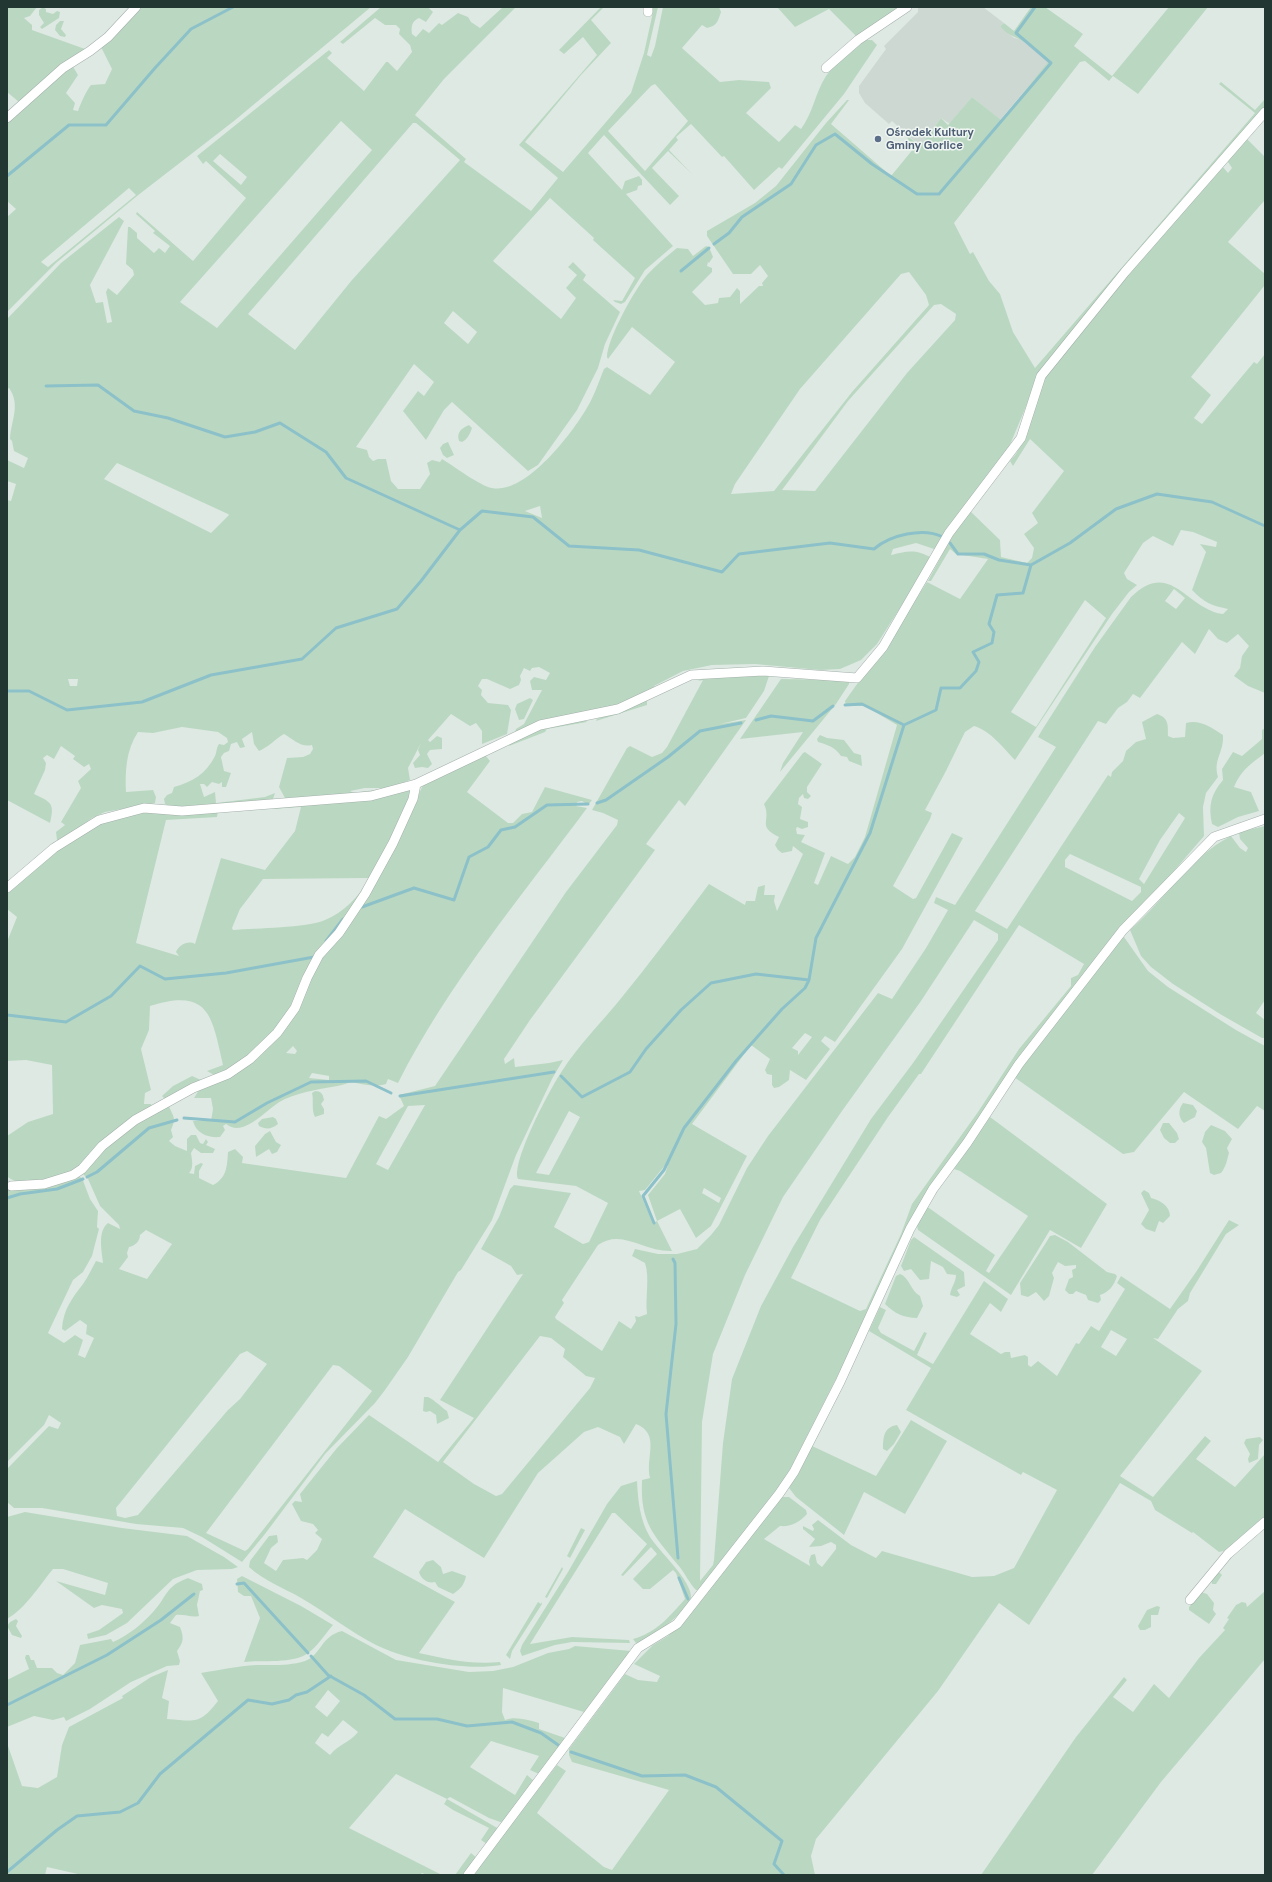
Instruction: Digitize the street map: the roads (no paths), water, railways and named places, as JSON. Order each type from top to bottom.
[{"type":"street","points":[[7,118],[63,68],[90,51],[108,37],[136,7]]},
{"type":"street","points":[[826,68],[858,40],[907,7]]},
{"type":"street","points":[[7,888],[54,848],[99,820],[144,808],[182,811],[371,796],[416,784],[540,725],[618,709],[691,675],[763,672],[857,678],[883,647],[949,534],[1020,438],[1041,376],[1125,272],[1265,112]]},
{"type":"street","points":[[11,1186],[44,1184],[73,1176],[82,1170],[102,1146],[135,1120],[193,1088],[228,1074],[250,1059],[277,1033],[295,1008],[319,955],[339,933],[365,894],[393,843],[413,800],[416,784]]},
{"type":"street","points":[[468,1875],[638,1648],[677,1624],[774,1500],[794,1472],[840,1382],[910,1229],[933,1189],[967,1143],[1018,1064],[1123,930],[1214,837],[1265,819]]},
{"type":"street","points":[[1190,1600],[1228,1554],[1265,1522]]},
{"type":"waterway","points":[[7,176],[69,125],[106,125],[191,29],[233,7]]},
{"type":"waterway","points":[[714,244],[729,233],[742,217],[791,184],[816,145],[835,134],[872,164],[917,194],[939,194],[1051,63],[1016,33],[1035,7]]},
{"type":"waterway","points":[[681,271],[709,248]]},
{"type":"waterway","points":[[46,386],[98,385],[134,411],[168,418],[225,437],[255,432],[280,423],[326,452],[346,478],[460,530]]},
{"type":"waterway","points":[[561,1076],[582,1097],[630,1072],[646,1049],[681,1010],[711,983],[756,974],[809,980],[816,938],[870,833],[904,725],[936,710],[941,688],[960,688],[976,671],[979,662],[973,652],[992,643],[994,632],[989,624],[997,595],[1023,593],[1031,565],[1070,543],[1116,509],[1157,494],[1212,502],[1265,526]]},
{"type":"waterway","points":[[7,691],[29,691],[67,710],[142,702],[211,675],[302,659],[336,628],[397,609],[421,581],[460,530],[482,511],[533,517],[569,546],[639,550],[722,572],[739,554],[830,543],[874,549],[889,540],[907,534],[926,533],[943,537]]},
{"type":"waterway","points":[[950,543],[958,554],[984,554],[999,560],[1031,565]]},
{"type":"waterway","points":[[845,705],[862,704],[904,725]]},
{"type":"waterway","points":[[756,720],[771,716],[813,721],[833,706]]},
{"type":"waterway","points":[[597,803],[606,800],[668,757],[700,731],[741,723]]},
{"type":"waterway","points":[[362,907],[414,888],[454,900],[469,857],[488,847],[501,830],[515,827],[547,805],[588,804]]},
{"type":"waterway","points":[[326,941],[343,919]]},
{"type":"waterway","points":[[7,1015],[66,1022],[111,996],[140,966],[165,979],[226,973],[314,957],[316,955]]},
{"type":"waterway","points":[[654,1223],[643,1196],[664,1170],[684,1128],[736,1061],[782,1009],[805,988],[809,980]]},
{"type":"waterway","points":[[400,1096],[554,1072]]},
{"type":"waterway","points":[[184,1118],[235,1122],[267,1103],[311,1082],[366,1081],[391,1093]]},
{"type":"waterway","points":[[87,1177],[97,1172],[149,1128],[177,1120]]},
{"type":"waterway","points":[[7,1198],[20,1194],[57,1189],[83,1179]]},
{"type":"waterway","points":[[673,1259],[675,1263],[676,1324],[666,1414],[678,1558]]},
{"type":"waterway","points":[[679,1578],[688,1599]]},
{"type":"waterway","points":[[237,1584],[244,1583],[308,1653]]},
{"type":"waterway","points":[[7,1705],[107,1655],[161,1620],[194,1594]]},
{"type":"waterway","points":[[311,1656],[328,1675],[364,1695],[395,1719],[437,1719],[467,1726],[512,1722],[541,1733],[561,1747]]},
{"type":"waterway","points":[[7,1872],[57,1830],[77,1816],[120,1812],[138,1803],[160,1774],[248,1700],[272,1704],[289,1700],[296,1695],[307,1692],[331,1676]]},
{"type":"waterway","points":[[571,1752],[642,1776],[685,1775],[716,1787],[782,1841],[774,1864],[784,1875]]},
{"type":"place","name":"Ośrodek Kultury Gminy Gorlice","points":[[878,139]]}]
